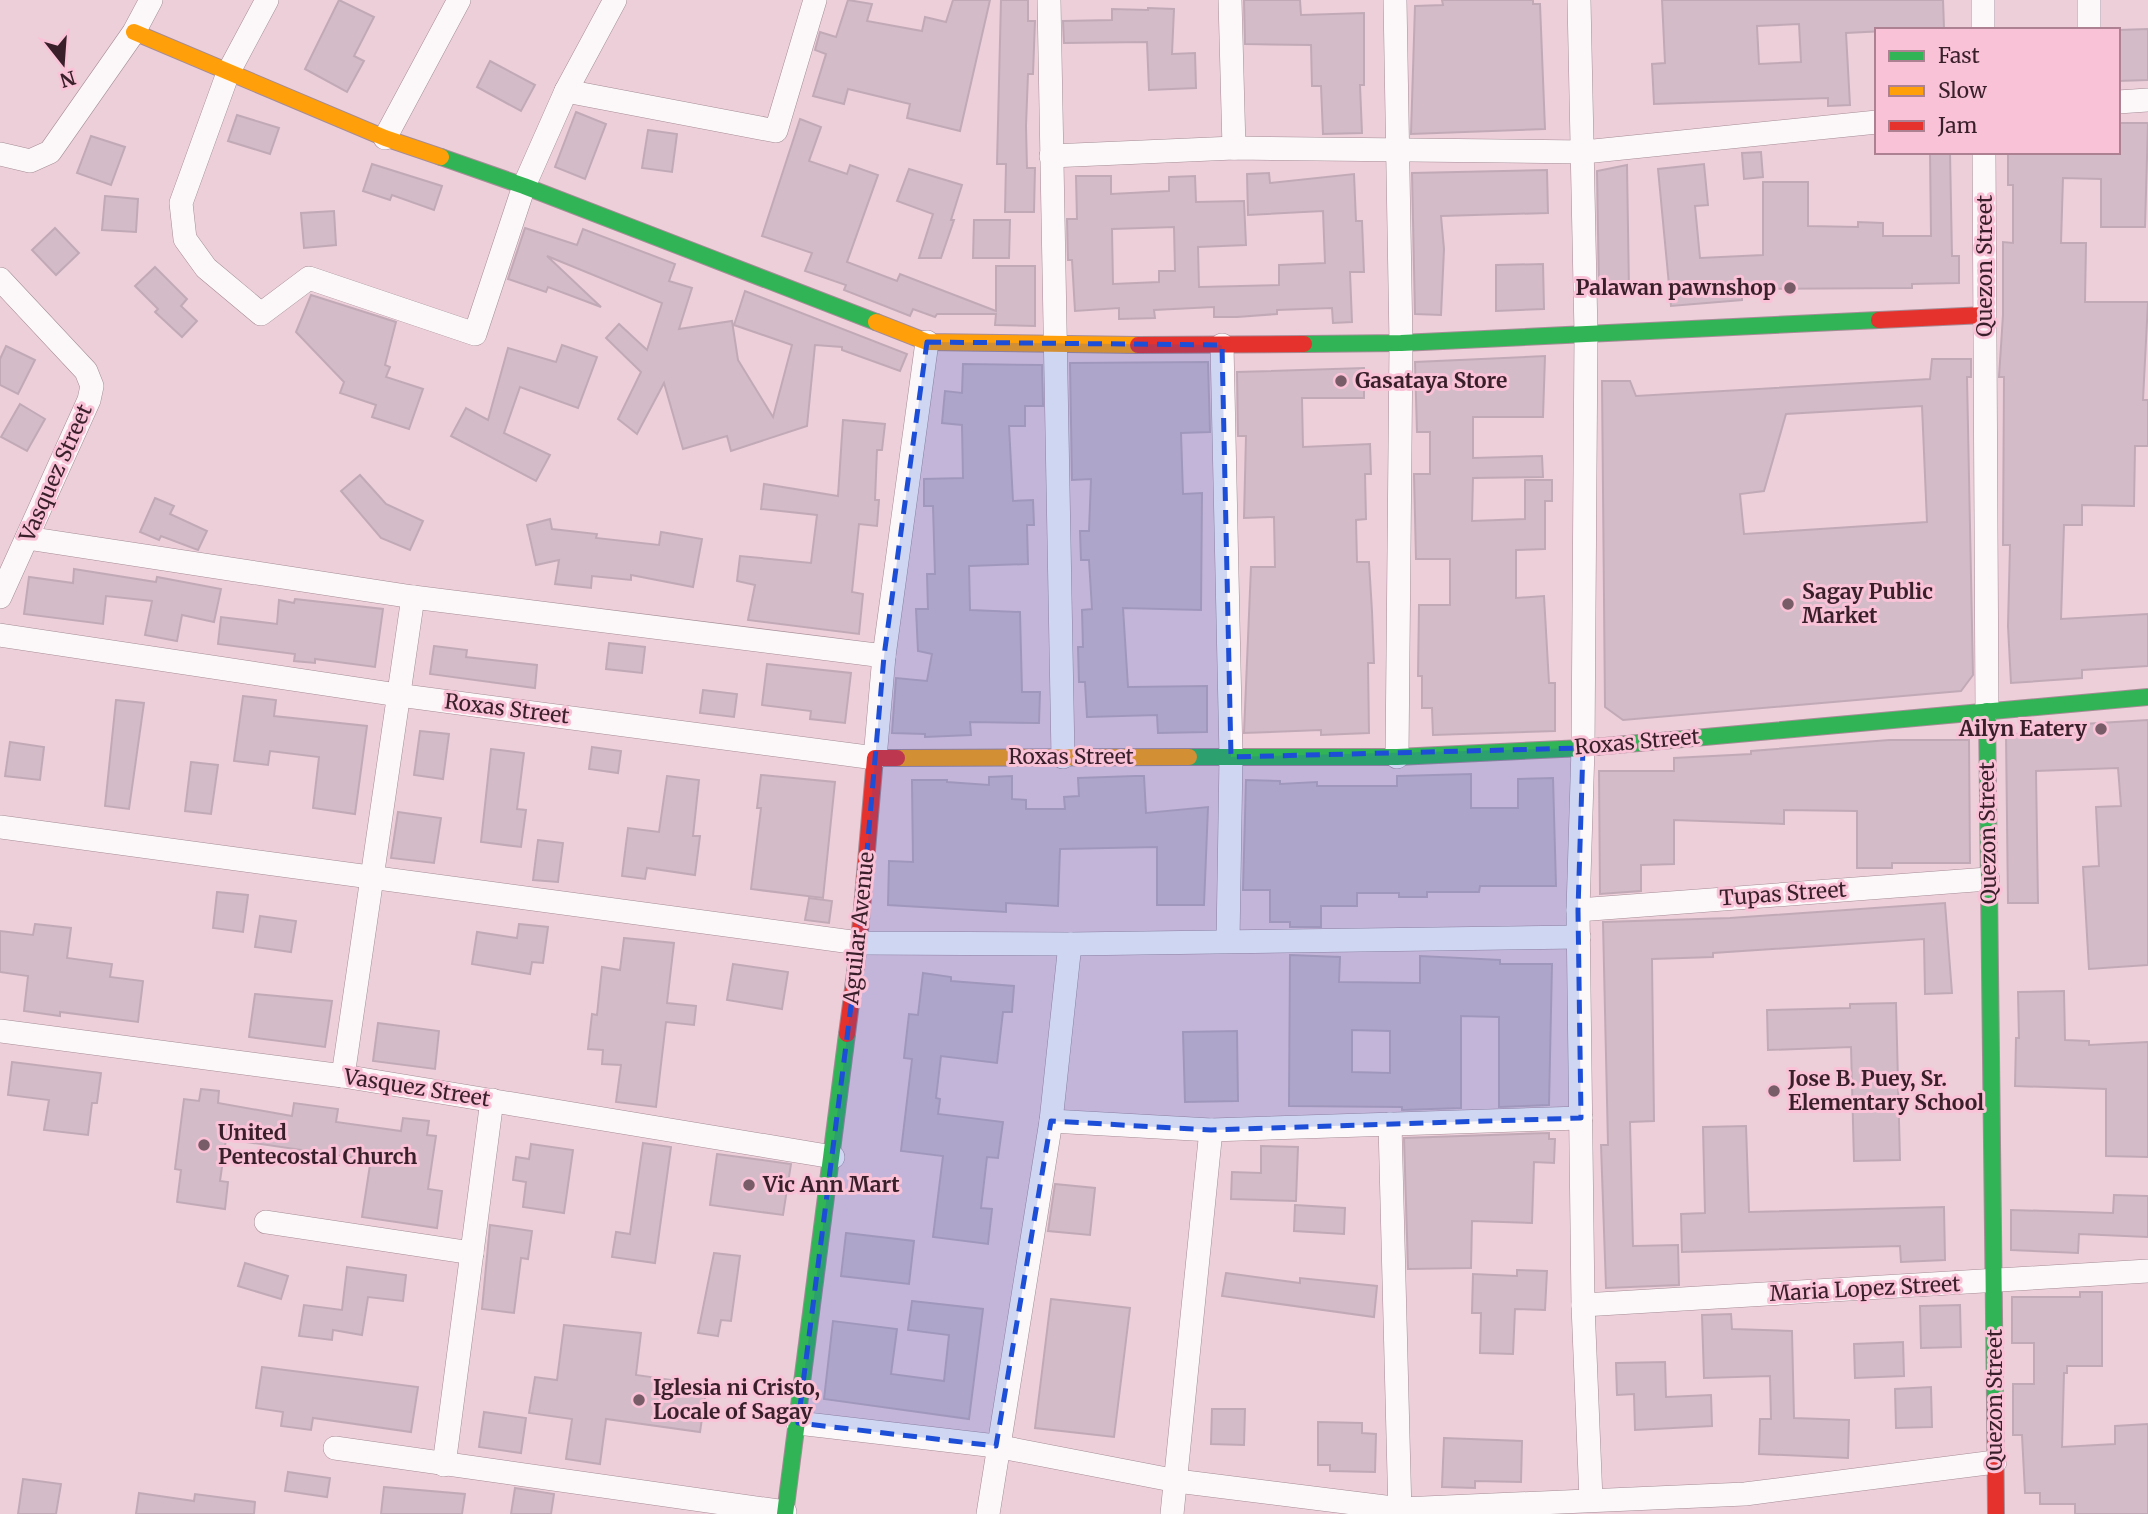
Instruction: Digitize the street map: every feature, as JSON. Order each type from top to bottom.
[{"type":"street","points":[[0,154],[30,161],[50,152],[134,32],[151,0]]},
{"type":"street","points":[[267,0],[228,73],[181,203],[184,239],[206,268],[261,314],[309,278],[475,334],[524,186],[566,91],[615,0]]},
{"type":"street","points":[[386,138],[459,0]]},
{"type":"street","points":[[566,91],[776,131],[815,0]]},
{"type":"street","points":[[1049,0],[1063,757]]},
{"type":"street","points":[[1230,0],[1234,148]]},
{"type":"street","points":[[1395,0],[1401,343],[1397,757]]},
{"type":"street","points":[[1580,0],[1586,334],[1583,748],[1578,909],[1583,1305],[1591,1500]]},
{"type":"street","points":[[1983,0],[1983,28]]},
{"type":"street","points":[[2089,0],[2089,28]]},
{"type":"street","points":[[134,32],[386,138],[524,186],[927,342],[1054,345],[1401,343],[1985,315]]},
{"type":"street","points":[[2120,102],[2148,100]]},
{"type":"street","points":[[1051,156],[1234,148],[1584,152],[1875,122]]},
{"type":"street","name":"Quezon Street","points":[[1984,154],[1988,879],[1996,1514]]},
{"type":"street","name":"Vasquez Street","points":[[0,279],[86,371],[92,386],[89,400],[0,597]]},
{"type":"street","name":"Aguilar Avenue","points":[[785,1513],[859,943],[884,656],[927,342]]},
{"type":"street","points":[[1222,345],[1231,757],[1228,941]]},
{"type":"street","points":[[27,538],[413,597],[884,656]]},
{"type":"street","points":[[343,1076],[413,597]]},
{"type":"street","name":"Roxas Street","points":[[0,635],[398,695],[875,758],[1397,757],[1583,748],[2148,697]]},
{"type":"street","points":[[0,827],[859,943],[1070,944],[1579,937]]},
{"type":"street","name":"Tupas Street","points":[[1578,909],[1988,879]]},
{"type":"street","points":[[988,1514],[996,1446],[1051,1121],[1070,944]]},
{"type":"street","name":"Vasquez Street","points":[[0,1031],[343,1076],[833,1157]]},
{"type":"street","points":[[444,1465],[492,1100]]},
{"type":"street","points":[[1051,1121],[1210,1130],[1581,1118]]},
{"type":"street","points":[[1390,1124],[1400,1511]]},
{"type":"street","points":[[1172,1514],[1210,1130]]},
{"type":"street","points":[[266,1222],[472,1253]]},
{"type":"street","name":"Maria Lopez Street","points":[[1583,1305],[2148,1271]]},
{"type":"street","points":[[798,1423],[996,1446],[1177,1481],[1400,1511],[1745,1494],[1995,1462]]},
{"type":"street","points":[[335,1448],[785,1513]]},
{"type":"highlighted area","points":[[927,342],[1222,345],[1231,757],[1583,748],[1578,910],[1581,1118],[1211,1130],[1051,1121],[996,1446],[798,1423],[859,943],[884,656]]},
{"type":"building","points":[[339,0],[374,17],[354,56],[364,61],[347,92],[305,69]]},
{"type":"building","points":[[848,0],[872,4],[867,21],[922,31],[925,17],[946,22],[953,0],[990,0],[960,131],[907,118],[910,104],[848,89],[844,104],[813,96],[826,54],[815,50],[820,32],[836,37]]},
{"type":"building","points":[[1001,0],[1028,0],[1028,21],[1035,21],[1033,74],[1028,74],[1026,126],[1027,168],[1035,168],[1034,212],[1005,212],[1006,164],[997,164]]},
{"type":"building","points":[[1244,0],[1300,0],[1301,15],[1364,13],[1364,85],[1360,85],[1362,133],[1323,134],[1321,86],[1312,86],[1311,45],[1245,44]]},
{"type":"building","points":[[1442,0],[1533,0],[1533,4],[1540,4],[1545,129],[1411,134],[1415,6],[1443,5]]},
{"type":"building","points":[[1662,0],[1943,0],[1944,28],[1875,28],[1875,32],[1846,33],[1850,105],[1828,106],[1828,98],[1654,104],[1652,64],[1665,63]],"holes":[[[1799,24],[1801,62],[1759,64],[1757,26]]]},
{"type":"building","points":[[1112,9],[1174,9],[1172,54],[1195,53],[1196,88],[1149,90],[1147,42],[1064,43],[1063,21],[1112,20]]},
{"type":"building","points":[[2148,29],[2148,80],[2120,81],[2120,30]]},
{"type":"building","points":[[490,61],[535,85],[521,111],[477,87]]},
{"type":"building","points":[[576,112],[606,124],[585,179],[555,167]]},
{"type":"building","points":[[237,115],[279,128],[270,154],[228,141]]},
{"type":"building","points":[[800,119],[821,127],[809,161],[847,174],[850,165],[878,175],[847,262],[897,281],[900,274],[996,311],[996,266],[1035,266],[1035,326],[995,325],[996,314],[937,314],[935,317],[913,309],[910,316],[844,290],[846,285],[805,271],[812,253],[762,236]]},
{"type":"building","points":[[2120,123],[2148,123],[2145,227],[2101,227],[2101,179],[2063,178],[2061,243],[2086,243],[2085,302],[2148,302],[2143,400],[2148,400],[2148,446],[2135,446],[2134,506],[2082,505],[2082,525],[2064,525],[2061,619],[2148,614],[2148,666],[2082,670],[2082,678],[2011,683],[2008,626],[2010,545],[2003,545],[2004,377],[1999,377],[2003,315],[2003,242],[2013,243],[2013,185],[2008,185],[2008,154],[2120,154]]},
{"type":"building","points":[[648,130],[677,134],[672,172],[642,168]]},
{"type":"building","points":[[91,136],[125,147],[111,185],[77,173]]},
{"type":"building","points":[[1761,152],[1763,177],[1744,179],[1742,153]]},
{"type":"building","points":[[1930,154],[1950,154],[1952,256],[1959,256],[1959,283],[1912,284],[1912,288],[1742,289],[1742,300],[1671,306],[1658,169],[1704,164],[1708,205],[1695,206],[1700,258],[1763,255],[1763,182],[1808,182],[1808,226],[1858,227],[1858,222],[1883,223],[1883,236],[1931,236]]},
{"type":"building","points":[[372,164],[442,186],[434,210],[392,195],[390,200],[363,191]]},
{"type":"building","points":[[1627,165],[1629,290],[1599,291],[1597,171]]},
{"type":"building","points":[[909,169],[962,185],[941,258],[919,258],[933,214],[897,201]]},
{"type":"building","points":[[1547,170],[1548,213],[1441,216],[1444,249],[1441,315],[1415,314],[1412,173]]},
{"type":"building","points":[[1269,173],[1270,183],[1354,174],[1356,221],[1362,221],[1364,272],[1350,272],[1352,322],[1333,323],[1332,308],[1277,310],[1277,314],[1237,317],[1214,317],[1214,307],[1154,310],[1155,318],[1119,319],[1119,308],[1075,311],[1072,260],[1068,260],[1067,219],[1077,219],[1076,176],[1111,176],[1111,194],[1169,191],[1169,177],[1195,176],[1196,202],[1244,201],[1246,245],[1198,247],[1199,287],[1279,285],[1279,265],[1325,263],[1323,211],[1248,215],[1247,174]],"holes":[[[1174,227],[1175,271],[1159,271],[1159,282],[1113,284],[1112,229]]]},
{"type":"building","points":[[105,196],[138,199],[136,232],[102,230]]},
{"type":"building","points":[[334,211],[336,245],[304,248],[301,213]]},
{"type":"building","points":[[974,220],[1010,220],[1009,258],[973,258]]},
{"type":"building","points":[[55,228],[79,253],[56,275],[32,250]]},
{"type":"building","points":[[525,228],[577,245],[583,229],[675,264],[669,281],[692,288],[679,329],[732,321],[738,360],[773,417],[792,345],[734,325],[745,291],[907,354],[900,371],[842,350],[842,347],[815,345],[807,426],[731,451],[727,436],[683,449],[664,383],[637,434],[618,419],[641,372],[606,338],[619,324],[647,350],[662,303],[547,256],[601,307],[548,287],[546,292],[508,279]]},
{"type":"building","points":[[1543,264],[1544,309],[1496,311],[1496,265]]},
{"type":"building","points":[[155,267],[187,299],[181,306],[197,321],[182,337],[155,312],[158,309],[135,286]]},
{"type":"building","points":[[311,295],[396,322],[385,365],[390,367],[386,377],[423,389],[409,429],[372,417],[376,405],[340,393],[344,382],[296,332]]},
{"type":"building","points":[[562,345],[597,357],[578,408],[520,387],[504,433],[550,455],[536,481],[451,436],[466,408],[488,420],[508,348],[556,362]]},
{"type":"building","points":[[6,346],[35,360],[18,394],[0,385],[0,359]]},
{"type":"building","points":[[1545,356],[1543,417],[1473,417],[1473,458],[1542,456],[1543,477],[1473,478],[1472,521],[1525,519],[1525,480],[1552,480],[1552,501],[1545,501],[1545,549],[1516,550],[1516,598],[1544,596],[1549,683],[1555,683],[1555,731],[1433,735],[1432,708],[1422,708],[1422,676],[1418,676],[1419,605],[1450,605],[1450,559],[1416,559],[1414,474],[1430,474],[1430,432],[1417,432],[1415,362]]},
{"type":"building","name":"Sagay Public Market","points":[[1932,359],[1971,359],[1971,377],[1967,377],[1973,675],[1961,691],[1623,720],[1605,707],[1602,381],[1630,381],[1636,396],[1930,379]],"holes":[[[1922,406],[1927,522],[1744,534],[1740,494],[1764,491],[1786,414]]]},
{"type":"building","points":[[1208,362],[1210,432],[1181,433],[1183,494],[1202,493],[1201,610],[1123,608],[1128,687],[1207,686],[1207,732],[1158,733],[1157,715],[1087,717],[1085,682],[1079,682],[1078,647],[1083,647],[1082,610],[1092,609],[1089,560],[1081,560],[1080,531],[1089,531],[1091,479],[1072,480],[1070,363]]},
{"type":"building","points":[[963,364],[1042,365],[1043,406],[1025,406],[1025,426],[1009,426],[1013,501],[1033,500],[1034,525],[1027,525],[1028,564],[969,566],[970,610],[1020,612],[1022,692],[1040,692],[1039,723],[970,722],[971,735],[925,737],[925,734],[892,733],[896,678],[927,681],[932,654],[918,651],[916,609],[928,609],[927,574],[935,574],[933,506],[924,506],[924,479],[963,478],[962,425],[942,423],[945,391],[962,393]]},
{"type":"building","points":[[1364,368],[1364,398],[1302,398],[1303,447],[1370,444],[1371,474],[1365,474],[1366,519],[1356,520],[1357,562],[1369,562],[1372,611],[1374,663],[1368,663],[1369,733],[1321,735],[1321,730],[1244,733],[1251,567],[1275,567],[1274,517],[1244,518],[1246,436],[1238,436],[1237,372]]},
{"type":"building","points":[[20,404],[45,419],[27,451],[1,437]]},
{"type":"building","points":[[843,420],[885,424],[882,450],[877,450],[877,526],[859,524],[852,592],[863,594],[859,634],[748,620],[755,585],[737,581],[740,556],[811,563],[817,515],[761,509],[764,484],[838,496]]},
{"type":"building","points":[[360,475],[386,504],[423,521],[410,550],[381,538],[341,491]]},
{"type":"building","points":[[155,498],[174,506],[170,514],[207,531],[198,550],[161,536],[159,540],[140,532]]},
{"type":"building","points":[[550,519],[552,529],[597,534],[596,538],[659,545],[661,532],[702,539],[693,587],[631,575],[631,580],[592,576],[591,588],[555,584],[559,560],[536,565],[527,525]]},
{"type":"building","points":[[74,569],[156,582],[157,577],[221,589],[214,622],[182,615],[177,641],[145,635],[152,601],[106,596],[103,624],[24,614],[29,577],[73,583]]},
{"type":"building","points":[[295,599],[383,609],[375,667],[315,659],[315,663],[294,661],[295,654],[218,644],[221,617],[277,624],[279,600],[294,603]]},
{"type":"building","points":[[609,643],[645,647],[642,673],[606,669]]},
{"type":"building","points":[[434,646],[467,650],[466,657],[537,665],[535,688],[430,674]]},
{"type":"building","points":[[767,664],[851,673],[845,723],[810,719],[811,711],[762,705]]},
{"type":"building","points":[[703,690],[737,694],[734,717],[700,713]]},
{"type":"building","points":[[243,696],[276,700],[274,716],[367,726],[355,814],[313,808],[319,757],[270,751],[268,765],[234,761]]},
{"type":"building","points":[[116,700],[144,703],[129,809],[105,806]]},
{"type":"building","points":[[2148,720],[2148,965],[2089,969],[2083,867],[2099,866],[2096,807],[2121,806],[2118,768],[2036,771],[2038,903],[2008,903],[2006,734],[2083,733],[2083,724]]},
{"type":"building","points":[[420,731],[449,734],[443,779],[414,775]]},
{"type":"building","points":[[1889,740],[1969,740],[1970,863],[1892,863],[1892,868],[1857,868],[1857,811],[1784,810],[1784,824],[1674,820],[1674,864],[1641,865],[1641,891],[1600,894],[1599,771],[1674,771],[1674,758],[1751,754],[1751,751]]},
{"type":"building","points":[[10,742],[44,747],[40,780],[5,776]]},
{"type":"building","points":[[592,747],[621,751],[618,773],[589,769]]},
{"type":"building","points":[[491,749],[524,753],[517,809],[526,810],[521,847],[481,842]]},
{"type":"building","points":[[191,762],[218,765],[211,814],[185,811]]},
{"type":"building","points":[[1471,774],[1471,808],[1518,808],[1518,779],[1553,778],[1556,886],[1480,886],[1479,892],[1427,892],[1427,897],[1399,897],[1399,893],[1357,893],[1357,906],[1321,906],[1321,927],[1290,927],[1290,922],[1270,922],[1270,890],[1243,890],[1246,780],[1280,781],[1280,784],[1317,782],[1317,786],[1397,786],[1397,776]]},
{"type":"building","points":[[761,775],[835,782],[823,898],[751,889],[761,808],[757,808]]},
{"type":"building","points":[[667,776],[699,780],[693,836],[700,836],[695,875],[647,868],[645,879],[622,876],[628,828],[659,832]]},
{"type":"building","points":[[1012,776],[1012,799],[1026,800],[1026,809],[1065,809],[1064,797],[1079,796],[1078,778],[1135,776],[1144,776],[1146,813],[1208,807],[1204,905],[1157,905],[1157,847],[1060,849],[1058,906],[1006,903],[1006,912],[888,905],[889,861],[913,862],[912,780],[947,780],[989,785],[989,777]]},
{"type":"building","points":[[398,812],[441,818],[434,863],[391,858]]},
{"type":"building","points":[[538,840],[563,843],[558,882],[533,880]]},
{"type":"building","points":[[217,892],[248,895],[243,932],[213,928]]},
{"type":"building","points":[[809,898],[832,901],[829,923],[805,920]]},
{"type":"building","points":[[1945,903],[1952,993],[1925,994],[1924,939],[1713,953],[1713,957],[1652,959],[1654,1121],[1630,1122],[1633,1246],[1678,1245],[1679,1285],[1606,1288],[1601,1145],[1608,1145],[1603,922],[1730,918]]},
{"type":"building","points":[[260,916],[296,921],[291,952],[255,947]]},
{"type":"building","points":[[35,924],[71,928],[67,958],[112,964],[110,977],[143,981],[138,1022],[60,1012],[60,1016],[24,1011],[28,976],[0,972],[0,931],[33,935]]},
{"type":"building","points":[[519,924],[548,927],[543,963],[532,962],[530,974],[472,964],[477,932],[517,938]]},
{"type":"building","points":[[624,938],[674,943],[667,1003],[696,1006],[694,1025],[666,1022],[656,1107],[616,1102],[621,1065],[602,1064],[603,1050],[588,1049],[592,1014],[597,1015],[602,967],[620,970]]},
{"type":"building","points":[[1290,955],[1340,957],[1339,982],[1420,983],[1420,956],[1500,960],[1500,964],[1552,964],[1549,1105],[1499,1107],[1499,1017],[1461,1016],[1461,1108],[1402,1110],[1402,1107],[1289,1106]],"holes":[[[1352,1030],[1390,1031],[1390,1073],[1352,1072]]]},
{"type":"building","points":[[733,964],[788,972],[782,1009],[727,1000]]},
{"type":"building","points":[[923,973],[951,977],[951,981],[1014,986],[1012,1012],[1003,1012],[997,1063],[941,1056],[936,1098],[940,1099],[938,1114],[1003,1122],[998,1158],[987,1157],[981,1208],[992,1209],[988,1244],[933,1237],[943,1156],[901,1151],[912,1059],[904,1058],[909,1014],[918,1015]]},
{"type":"building","points":[[2064,991],[2065,1040],[2089,1041],[2089,1045],[2148,1042],[2148,1157],[2106,1156],[2106,1089],[2015,1086],[2016,1038],[2019,1038],[2018,992]]},
{"type":"building","points":[[255,994],[332,1001],[325,1047],[249,1037]]},
{"type":"building","points":[[1896,1003],[1900,1160],[1854,1161],[1851,1047],[1768,1050],[1767,1010],[1850,1008],[1850,1004]]},
{"type":"building","points":[[378,1023],[439,1031],[435,1069],[373,1061]]},
{"type":"building","points":[[1237,1031],[1238,1101],[1185,1102],[1183,1032]]},
{"type":"building","points":[[12,1062],[101,1073],[97,1103],[92,1103],[88,1135],[44,1130],[49,1100],[8,1095]]},
{"type":"building","points":[[201,1089],[219,1091],[218,1103],[292,1116],[294,1103],[338,1109],[336,1122],[401,1131],[403,1118],[429,1121],[427,1135],[436,1136],[428,1189],[442,1191],[437,1228],[362,1217],[370,1165],[362,1164],[363,1159],[226,1139],[220,1181],[228,1182],[225,1209],[177,1202],[181,1170],[175,1169],[184,1099],[199,1101]]},
{"type":"building","points":[[1746,1126],[1749,1212],[1944,1207],[1945,1260],[1901,1262],[1900,1246],[1682,1252],[1681,1214],[1705,1213],[1703,1127]]},
{"type":"building","points":[[1549,1133],[1549,1139],[1555,1139],[1554,1163],[1534,1162],[1532,1223],[1472,1221],[1471,1268],[1408,1269],[1404,1138]]},
{"type":"building","points":[[643,1143],[671,1147],[655,1263],[612,1257],[616,1232],[630,1234]]},
{"type":"building","points":[[531,1144],[573,1150],[564,1213],[523,1207],[526,1182],[513,1180],[516,1157],[529,1159]]},
{"type":"building","points":[[1261,1146],[1298,1147],[1296,1201],[1231,1199],[1232,1172],[1261,1173]]},
{"type":"building","points":[[717,1154],[791,1164],[783,1215],[710,1205]]},
{"type":"building","points":[[1055,1184],[1095,1188],[1090,1235],[1048,1231]]},
{"type":"building","points":[[2114,1195],[2148,1196],[2148,1237],[2079,1234],[2078,1253],[2011,1250],[2011,1210],[2113,1213]]},
{"type":"building","points":[[1295,1205],[1345,1208],[1344,1234],[1294,1231]]},
{"type":"building","points":[[490,1225],[532,1231],[528,1259],[521,1258],[514,1313],[482,1309]]},
{"type":"building","points":[[846,1233],[914,1241],[909,1284],[841,1276]]},
{"type":"building","points":[[714,1253],[740,1256],[731,1321],[721,1320],[718,1336],[698,1333]]},
{"type":"building","points":[[245,1263],[288,1276],[281,1299],[238,1286]]},
{"type":"building","points":[[347,1267],[406,1275],[403,1301],[368,1297],[362,1335],[333,1330],[332,1340],[299,1336],[304,1305],[342,1310]]},
{"type":"building","points":[[1517,1270],[1547,1271],[1545,1310],[1515,1309],[1513,1354],[1480,1353],[1481,1313],[1472,1313],[1473,1274],[1517,1276]]},
{"type":"building","points":[[1226,1273],[1300,1283],[1300,1278],[1377,1286],[1374,1317],[1222,1296]]},
{"type":"building","points":[[2080,1292],[2102,1292],[2102,1366],[2067,1366],[2067,1373],[2064,1373],[2062,1447],[2115,1444],[2115,1426],[2148,1424],[2148,1514],[2075,1514],[2075,1504],[2040,1504],[2040,1493],[2025,1493],[2022,1435],[2013,1435],[2013,1384],[2034,1384],[2034,1343],[2012,1343],[2012,1297],[2080,1297]]},
{"type":"building","points":[[1051,1299],[1130,1308],[1114,1437],[1035,1428]]},
{"type":"building","points":[[912,1301],[983,1309],[969,1419],[824,1399],[833,1321],[897,1329],[891,1374],[944,1381],[949,1335],[908,1330]]},
{"type":"building","points":[[1960,1305],[1961,1347],[1921,1348],[1920,1306]]},
{"type":"building","points":[[1731,1314],[1732,1329],[1792,1331],[1794,1418],[1849,1420],[1848,1458],[1759,1454],[1760,1419],[1771,1419],[1770,1376],[1704,1378],[1702,1315]]},
{"type":"building","points":[[564,1325],[641,1333],[636,1375],[707,1385],[700,1432],[606,1419],[600,1464],[566,1459],[572,1419],[529,1413],[535,1377],[557,1380]]},
{"type":"building","points":[[1903,1342],[1904,1376],[1855,1378],[1854,1344]]},
{"type":"building","points":[[1665,1362],[1666,1397],[1711,1395],[1712,1426],[1635,1430],[1634,1394],[1617,1395],[1616,1363]]},
{"type":"building","points":[[262,1367],[418,1387],[411,1432],[313,1418],[311,1430],[281,1426],[283,1412],[256,1408]]},
{"type":"building","points":[[1931,1387],[1932,1427],[1896,1428],[1895,1389]]},
{"type":"building","points":[[1212,1409],[1245,1409],[1244,1445],[1211,1444]]},
{"type":"building","points":[[484,1412],[526,1418],[521,1453],[479,1447]]},
{"type":"building","points":[[1318,1422],[1362,1423],[1362,1433],[1376,1434],[1375,1472],[1330,1471],[1330,1465],[1318,1465]]},
{"type":"building","points":[[1444,1438],[1522,1441],[1521,1482],[1475,1481],[1475,1488],[1442,1487]]},
{"type":"building","points":[[288,1472],[330,1478],[327,1497],[285,1491]]},
{"type":"building","points":[[23,1479],[61,1484],[56,1514],[18,1514]]},
{"type":"building","points":[[384,1487],[465,1494],[462,1514],[381,1514]]},
{"type":"building","points":[[515,1488],[554,1494],[551,1514],[511,1514]]},
{"type":"building","points":[[139,1493],[194,1501],[195,1494],[255,1502],[254,1514],[136,1514]]},
{"type":"traffic: fast","points":[[441,157],[524,186],[876,322]]},
{"type":"traffic: fast","points":[[1304,344],[1401,343],[1879,320]]},
{"type":"traffic: fast","points":[[1189,757],[1397,757],[1583,748],[2148,697]]},
{"type":"traffic: fast","points":[[1987,711],[1995,1402]]},
{"type":"traffic: fast","points":[[785,1514],[847,1034]]},
{"type":"traffic: slow","points":[[134,32],[385,138],[441,157]]},
{"type":"traffic: slow","points":[[876,322],[927,342],[1138,345]]},
{"type":"traffic: slow","points":[[897,758],[1189,757]]},
{"type":"traffic: jam","points":[[1879,320],[1985,315]]},
{"type":"traffic: jam","points":[[1138,345],[1304,344]]},
{"type":"traffic: jam","points":[[847,1034],[859,943],[875,758],[897,758]]},
{"type":"traffic: jam","points":[[1995,1402],[1996,1514]]},
{"type":"place","name":"Palawan pawnshop","points":[[1790,288]]},
{"type":"place","name":"Gasataya Store","points":[[1341,381]]},
{"type":"place","name":"Sagay Public Market","points":[[1788,604]]},
{"type":"place","name":"Ailyn Eatery","points":[[2101,729]]},
{"type":"place","name":"Jose B. Puey, Sr. Elementary School","points":[[1774,1091]]},
{"type":"place","name":"United Pentecostal Church","points":[[204,1145]]},
{"type":"place","name":"Vic Ann Mart","points":[[749,1185]]},
{"type":"place","name":"Iglesia ni Cristo, Locale of Sagay","points":[[639,1400]]}]
